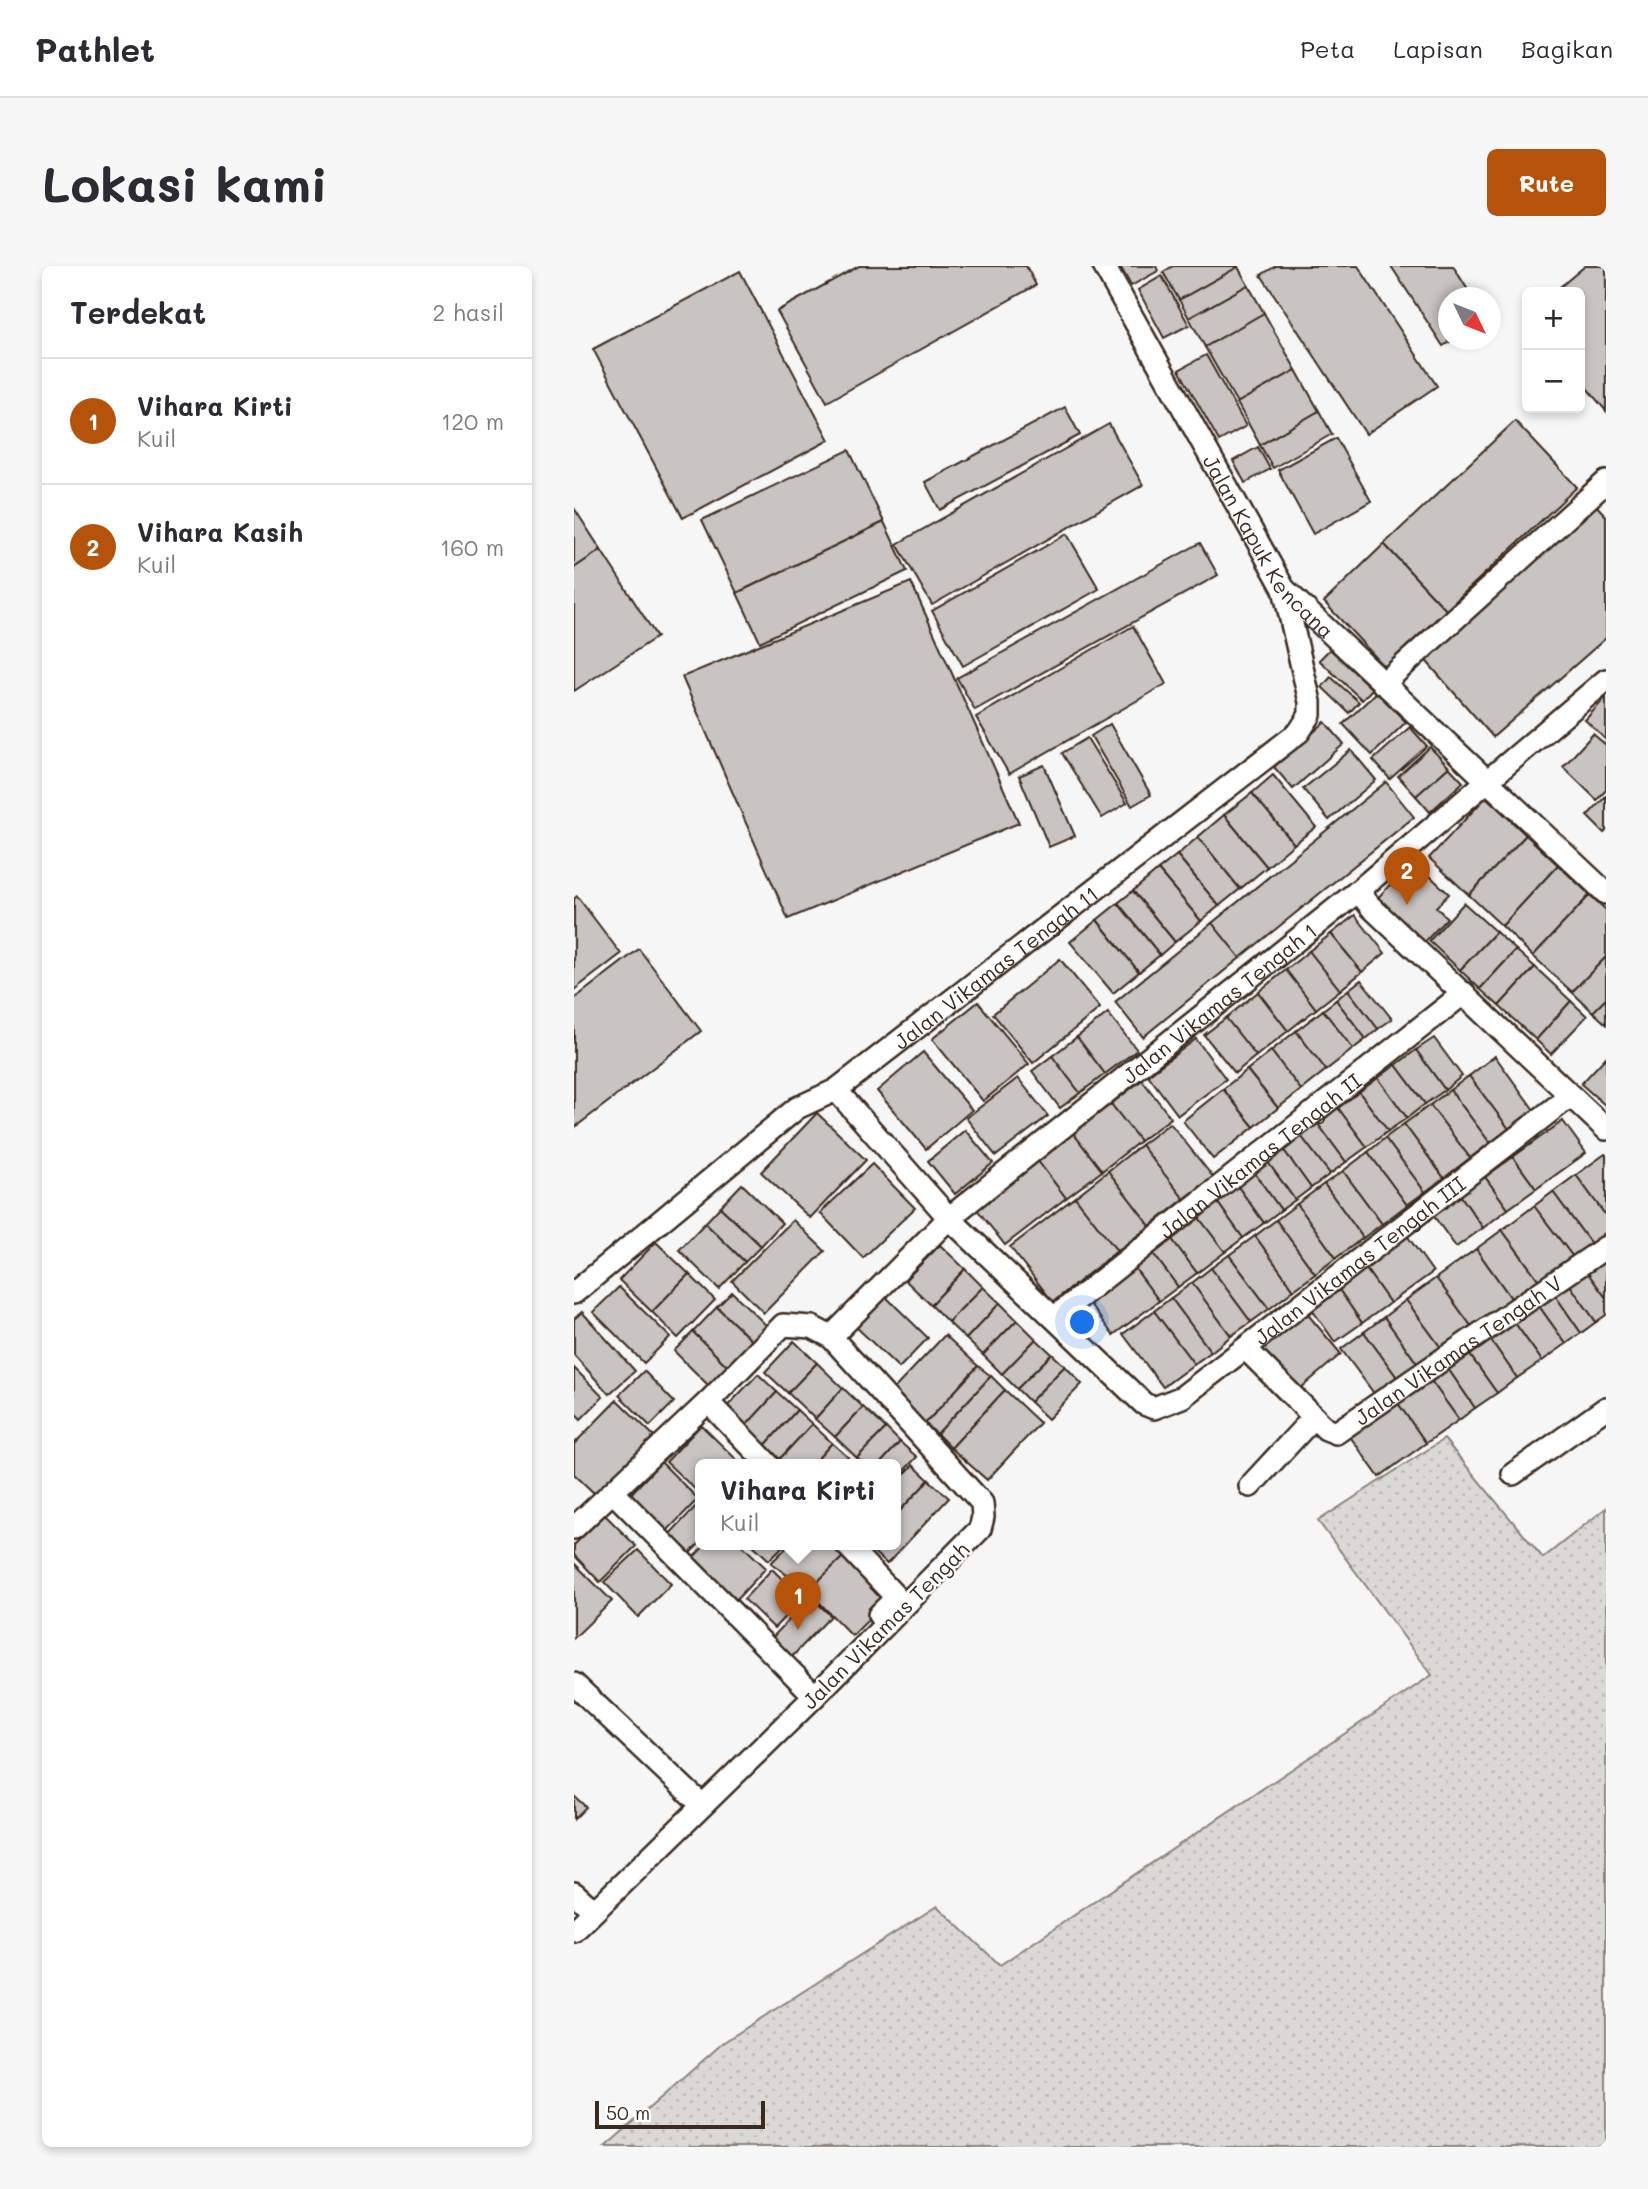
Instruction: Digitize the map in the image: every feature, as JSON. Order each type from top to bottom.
[{"type":"street","name":"Jalan Kapuk Kencana","points":[[1104,266],[1284,589],[1606,893]]},
{"type":"street","points":[[1382,684],[1606,482]]},
{"type":"street","name":"Jalan Vikamas Tengah 11","points":[[574,1293],[797,1108],[836,1090],[1299,732],[1310,715],[1310,702],[1284,589]]},
{"type":"street","name":"Jalan Vikamas Tengah 1","points":[[831,1337],[949,1218],[1358,891],[1606,680]]},
{"type":"street","points":[[1358,891],[1371,907],[1606,1129]]},
{"type":"street","name":"Jalan Vikamas Tengah II","points":[[1055,1317],[1464,993]]},
{"type":"street","points":[[836,1090],[949,1218],[1055,1317]]},
{"type":"street","name":"Jalan Vikamas Tengah III","points":[[1055,1317],[1144,1404],[1154,1408],[1182,1397],[1247,1350],[1570,1096]]},
{"type":"street","name":"Jalan Vikamas Tengah V","points":[[1314,1417],[1326,1429],[1336,1433],[1345,1430],[1606,1247]]},
{"type":"street","name":"Jalan Vikamas Tengah","points":[[574,1931],[815,1696],[980,1530],[984,1517],[982,1503],[831,1337],[812,1327],[783,1325],[708,1402]]},
{"type":"street","points":[[1247,1350],[1314,1417],[1250,1486]]},
{"type":"street","points":[[574,1528],[708,1402],[763,1459]]},
{"type":"street","points":[[1513,1474],[1606,1408]]},
{"type":"street","points":[[613,1492],[815,1696]]},
{"type":"street","points":[[851,1550],[895,1599],[870,1623]]},
{"type":"street","points":[[574,1684],[702,1805]]},
{"type":"street","points":[[574,1893],[594,1911]]},
{"type":"shaded area","points":[[1444,1439],[1543,1558],[1606,1508],[1606,2147],[605,2147],[724,2042],[937,1906],[1000,1965],[1432,1675],[1318,1521]]},
{"type":"building","points":[[859,266],[1026,266],[1036,285],[827,402],[777,311]]},
{"type":"building","points":[[1120,266],[1156,266],[1158,271],[1131,286]]},
{"type":"building","points":[[1173,266],[1238,267],[1179,300],[1163,272]]},
{"type":"building","points":[[1276,266],[1358,266],[1437,386],[1366,434],[1261,275]]},
{"type":"building","points":[[1391,266],[1453,266],[1466,287],[1438,287],[1438,338]]},
{"type":"building","points":[[1585,266],[1606,266],[1606,411],[1585,386],[1585,287],[1560,287]]},
{"type":"building","points":[[1238,267],[1248,285],[1189,318],[1179,300]]},
{"type":"building","points":[[740,271],[829,440],[683,518],[593,349]]},
{"type":"building","points":[[1162,276],[1189,325],[1164,338],[1138,290]]},
{"type":"building","points":[[1248,285],[1264,313],[1205,347],[1189,318]]},
{"type":"building","points":[[1264,313],[1296,370],[1237,403],[1205,347]]},
{"type":"building","points":[[1206,355],[1246,426],[1219,441],[1179,370]]},
{"type":"building","points":[[1296,370],[1319,411],[1260,445],[1237,403]]},
{"type":"building","points":[[1065,407],[1080,435],[940,510],[925,482]]},
{"type":"building","points":[[1319,411],[1332,434],[1273,468],[1260,445]]},
{"type":"building","points":[[1515,421],[1577,487],[1446,610],[1384,544]]},
{"type":"building","points":[[1109,424],[1143,485],[932,605],[897,544]]},
{"type":"building","points":[[1336,438],[1371,501],[1313,534],[1278,470]]},
{"type":"building","points":[[1258,447],[1270,469],[1245,483],[1233,461]]},
{"type":"building","points":[[849,450],[884,522],[737,593],[702,520]]},
{"type":"building","points":[[1594,503],[1606,516],[1606,638],[1493,737],[1421,655]]},
{"type":"building","points":[[574,508],[601,550],[574,568]]},
{"type":"building","points":[[884,522],[907,571],[760,642],[737,593]]},
{"type":"building","points":[[1067,534],[1099,589],[963,666],[932,611]]},
{"type":"building","points":[[1200,543],[1218,575],[975,710],[957,678]]},
{"type":"building","points":[[1384,544],[1446,610],[1385,667],[1324,602]]},
{"type":"building","points":[[601,550],[657,637],[574,691],[574,568]]},
{"type":"building","points":[[911,582],[1019,823],[788,919],[682,677]]},
{"type":"building","points":[[1133,626],[1166,684],[1009,774],[976,717]]},
{"type":"building","points":[[1330,649],[1372,689],[1362,700],[1319,660]]},
{"type":"building","points":[[1331,677],[1359,702],[1349,713],[1322,687]]},
{"type":"building","points":[[1377,692],[1406,722],[1372,755],[1343,724]]},
{"type":"building","points":[[1606,697],[1606,740],[1585,720]]},
{"type":"building","points":[[1325,722],[1344,744],[1293,789],[1274,767]]},
{"type":"building","points":[[1110,724],[1151,795],[1132,806],[1091,736]]},
{"type":"building","points":[[1410,727],[1427,746],[1390,779],[1373,760]]},
{"type":"building","points":[[1593,734],[1606,745],[1606,790],[1597,800],[1563,767]]},
{"type":"building","points":[[1087,738],[1127,803],[1102,818],[1062,753]]},
{"type":"building","points":[[1430,747],[1449,767],[1416,796],[1398,776]]},
{"type":"building","points":[[1351,750],[1376,780],[1329,820],[1303,789]]},
{"type":"building","points":[[1044,765],[1075,836],[1049,847],[1019,776]]},
{"type":"building","points":[[1449,767],[1463,782],[1430,812],[1416,796]]},
{"type":"building","points":[[1273,775],[1316,827],[1294,844],[1252,793]]},
{"type":"building","points":[[1386,782],[1414,817],[1240,958],[1212,923]]},
{"type":"building","points":[[1252,793],[1294,844],[1267,867],[1224,815]]},
{"type":"building","points":[[1606,796],[1606,831],[1604,833],[1587,816]]},
{"type":"building","points":[[1486,797],[1526,835],[1469,895],[1429,858]]},
{"type":"building","points":[[1224,815],[1267,867],[1240,889],[1198,837]]},
{"type":"building","points":[[1526,835],[1558,865],[1502,926],[1469,895]]},
{"type":"building","points":[[1198,837],[1240,889],[1219,906],[1177,855]]},
{"type":"building","points":[[1177,855],[1219,906],[1201,921],[1158,870]]},
{"type":"building","points":[[1413,860],[1449,894],[1436,907],[1447,918],[1420,947],[1373,903]]},
{"type":"building","points":[[1558,865],[1590,895],[1533,956],[1502,926]]},
{"type":"building","points":[[1158,870],[1201,921],[1175,942],[1133,891]]},
{"type":"building","points":[[1133,891],[1175,942],[1160,955],[1118,903]]},
{"type":"building","points":[[1590,895],[1606,910],[1606,957],[1572,992],[1533,956]]},
{"type":"building","points":[[577,896],[621,954],[574,990],[574,899]]},
{"type":"building","points":[[1118,903],[1160,955],[1139,972],[1097,920]]},
{"type":"building","points":[[1464,903],[1496,932],[1460,970],[1429,941]]},
{"type":"building","points":[[1355,915],[1385,953],[1362,972],[1331,934]]},
{"type":"building","points":[[1097,920],[1139,972],[1113,993],[1070,942]]},
{"type":"building","points":[[1212,923],[1240,958],[1143,1037],[1115,1002]]},
{"type":"building","points":[[1496,932],[1516,950],[1480,989],[1460,970]]},
{"type":"building","points":[[1331,934],[1362,972],[1340,990],[1309,951]]},
{"type":"building","points":[[639,949],[701,1031],[574,1128],[574,999]]},
{"type":"building","points":[[1516,950],[1535,967],[1499,1006],[1480,989]]},
{"type":"building","points":[[1309,951],[1340,990],[1316,1009],[1286,970]]},
{"type":"building","points":[[1606,957],[1606,999],[1593,1012],[1572,992]]},
{"type":"building","points":[[1060,959],[1100,1008],[1033,1063],[993,1014]]},
{"type":"building","points":[[1535,967],[1571,1001],[1536,1040],[1499,1006]]},
{"type":"building","points":[[1286,970],[1316,1009],[1288,1031],[1258,992]]},
{"type":"building","points":[[1361,980],[1392,1019],[1378,1029],[1348,990]]},
{"type":"building","points":[[1348,990],[1378,1029],[1366,1039],[1336,1000]]},
{"type":"building","points":[[1258,992],[1288,1031],[1256,1056],[1226,1018]]},
{"type":"building","points":[[1606,999],[1606,1024],[1593,1012]]},
{"type":"building","points":[[1336,1000],[1366,1039],[1353,1049],[1323,1010]]},
{"type":"building","points":[[1571,1001],[1587,1016],[1551,1054],[1536,1040]]},
{"type":"building","points":[[978,1002],[1029,1064],[983,1101],[932,1039]]},
{"type":"building","points":[[1323,1010],[1353,1049],[1326,1070],[1296,1031]]},
{"type":"building","points":[[1108,1013],[1137,1050],[1105,1074],[1077,1037]]},
{"type":"building","points":[[1226,1018],[1256,1056],[1235,1073],[1204,1035]]},
{"type":"building","points":[[1296,1031],[1326,1070],[1301,1090],[1271,1051]]},
{"type":"building","points":[[1077,1037],[1105,1074],[1080,1093],[1052,1056]]},
{"type":"building","points":[[1434,1038],[1462,1076],[1445,1090],[1416,1050]]},
{"type":"building","points":[[1196,1039],[1226,1079],[1178,1115],[1148,1075]]},
{"type":"building","points":[[1416,1050],[1445,1090],[1425,1104],[1396,1065]]},
{"type":"building","points":[[1271,1051],[1301,1090],[1278,1108],[1247,1070]]},
{"type":"building","points":[[923,1052],[972,1110],[926,1149],[877,1091]]},
{"type":"building","points":[[1052,1056],[1080,1093],[1060,1108],[1032,1071]]},
{"type":"building","points":[[1495,1056],[1534,1110],[1509,1129],[1469,1076]]},
{"type":"building","points":[[1606,1057],[1606,1106],[1581,1084]]},
{"type":"building","points":[[1396,1065],[1425,1104],[1407,1118],[1378,1078]]},
{"type":"building","points":[[1247,1070],[1278,1108],[1254,1127],[1223,1089]]},
{"type":"building","points":[[1469,1076],[1509,1129],[1490,1143],[1450,1090]]},
{"type":"building","points":[[1018,1078],[1048,1116],[996,1156],[966,1118]]},
{"type":"building","points":[[1378,1078],[1407,1118],[1388,1131],[1359,1092]]},
{"type":"building","points":[[1142,1080],[1171,1118],[1140,1141],[1111,1104]]},
{"type":"building","points":[[1223,1089],[1254,1127],[1213,1159],[1183,1121]]},
{"type":"building","points":[[1450,1090],[1490,1143],[1470,1158],[1430,1105]]},
{"type":"building","points":[[1359,1092],[1388,1131],[1367,1147],[1338,1108]]},
{"type":"building","points":[[1111,1104],[1140,1141],[1102,1171],[1073,1133]]},
{"type":"building","points":[[1430,1105],[1470,1158],[1444,1178],[1404,1124]]},
{"type":"building","points":[[1338,1108],[1367,1147],[1346,1162],[1318,1124]]},
{"type":"building","points":[[817,1113],[866,1160],[810,1218],[761,1172]]},
{"type":"building","points":[[1563,1121],[1586,1153],[1536,1189],[1513,1157]]},
{"type":"building","points":[[1170,1123],[1213,1177],[1184,1199],[1141,1145]]},
{"type":"building","points":[[1318,1124],[1346,1162],[1330,1174],[1301,1136]]},
{"type":"building","points":[[1404,1124],[1444,1178],[1425,1192],[1385,1138]]},
{"type":"building","points":[[965,1130],[993,1163],[955,1194],[928,1161]]},
{"type":"building","points":[[1073,1133],[1102,1171],[1066,1198],[1037,1160]]},
{"type":"building","points":[[1301,1136],[1330,1174],[1311,1188],[1283,1149]]},
{"type":"building","points":[[1385,1138],[1425,1192],[1407,1205],[1368,1152]]},
{"type":"building","points":[[1141,1145],[1184,1199],[1150,1226],[1108,1171]]},
{"type":"building","points":[[1283,1149],[1311,1188],[1295,1200],[1267,1161]]},
{"type":"building","points":[[1368,1152],[1407,1205],[1382,1224],[1343,1171]]},
{"type":"building","points":[[1606,1155],[1606,1216],[1576,1175]]},
{"type":"building","points":[[1513,1157],[1536,1189],[1508,1209],[1485,1177]]},
{"type":"building","points":[[1037,1160],[1066,1198],[1005,1245],[976,1208]]},
{"type":"building","points":[[1267,1161],[1295,1200],[1281,1210],[1253,1171]]},
{"type":"building","points":[[872,1164],[915,1208],[863,1258],[820,1213]]},
{"type":"building","points":[[1108,1171],[1150,1226],[1117,1251],[1075,1197]]},
{"type":"building","points":[[1253,1171],[1281,1210],[1264,1223],[1236,1184]]},
{"type":"building","points":[[1343,1171],[1382,1224],[1363,1238],[1324,1184]]},
{"type":"building","points":[[1576,1175],[1606,1216],[1606,1232],[1591,1244],[1553,1192]]},
{"type":"building","points":[[1485,1177],[1508,1209],[1483,1228],[1460,1195]]},
{"type":"building","points":[[742,1184],[782,1223],[761,1246],[720,1207]]},
{"type":"building","points":[[1236,1184],[1264,1223],[1243,1238],[1215,1199]]},
{"type":"building","points":[[1324,1184],[1363,1238],[1336,1258],[1297,1204]]},
{"type":"building","points":[[1553,1192],[1591,1244],[1573,1257],[1534,1206]]},
{"type":"building","points":[[1460,1195],[1483,1228],[1456,1247],[1433,1215]]},
{"type":"building","points":[[1075,1197],[1117,1251],[1053,1302],[1010,1247]]},
{"type":"building","points":[[1215,1199],[1243,1238],[1225,1252],[1196,1214]]},
{"type":"building","points":[[1297,1204],[1336,1258],[1315,1274],[1276,1220]]},
{"type":"building","points":[[1534,1206],[1573,1257],[1540,1282],[1502,1230]]},
{"type":"building","points":[[720,1207],[761,1246],[745,1262],[705,1223]]},
{"type":"building","points":[[1196,1214],[1225,1252],[1197,1273],[1168,1234]]},
{"type":"building","points":[[793,1220],[825,1251],[764,1313],[732,1281]]},
{"type":"building","points":[[1276,1220],[1315,1274],[1294,1290],[1255,1236]]},
{"type":"building","points":[[705,1223],[745,1262],[719,1289],[679,1250]]},
{"type":"building","points":[[1502,1230],[1540,1282],[1513,1301],[1476,1249]]},
{"type":"building","points":[[1168,1234],[1197,1273],[1178,1287],[1149,1248]]},
{"type":"building","points":[[1406,1234],[1433,1272],[1390,1303],[1363,1265]]},
{"type":"building","points":[[1255,1236],[1294,1290],[1269,1309],[1229,1255]]},
{"type":"building","points":[[656,1242],[689,1274],[652,1312],[619,1280]]},
{"type":"building","points":[[940,1245],[965,1269],[931,1305],[905,1280]]},
{"type":"building","points":[[1149,1248],[1178,1287],[1159,1301],[1130,1262]]},
{"type":"building","points":[[1476,1249],[1513,1301],[1474,1330],[1436,1278]]},
{"type":"building","points":[[1229,1255],[1269,1309],[1251,1322],[1211,1268]]},
{"type":"building","points":[[1602,1256],[1606,1262],[1606,1298],[1584,1268]]},
{"type":"building","points":[[1130,1262],[1159,1301],[1113,1335],[1084,1296]]},
{"type":"building","points":[[1363,1265],[1390,1303],[1362,1323],[1335,1284]]},
{"type":"building","points":[[1211,1268],[1251,1322],[1231,1336],[1192,1283]]},
{"type":"building","points":[[1584,1268],[1606,1298],[1606,1315],[1596,1322],[1567,1281]]},
{"type":"building","points":[[965,1269],[983,1287],[948,1322],[931,1305]]},
{"type":"building","points":[[689,1274],[715,1300],[678,1338],[652,1312]]},
{"type":"building","points":[[1436,1278],[1474,1330],[1444,1352],[1406,1300]]},
{"type":"building","points":[[1567,1281],[1596,1322],[1581,1333],[1552,1291]]},
{"type":"building","points":[[1192,1283],[1231,1336],[1211,1352],[1171,1298]]},
{"type":"building","points":[[1335,1284],[1362,1323],[1335,1342],[1308,1304]]},
{"type":"building","points":[[619,1287],[670,1337],[644,1363],[593,1312]]},
{"type":"building","points":[[983,1287],[1000,1303],[966,1339],[948,1322]]},
{"type":"building","points":[[1552,1291],[1581,1333],[1566,1344],[1536,1302]]},
{"type":"building","points":[[732,1292],[770,1329],[756,1345],[717,1307]]},
{"type":"building","points":[[882,1293],[928,1338],[899,1368],[852,1323]]},
{"type":"building","points":[[1171,1298],[1211,1352],[1194,1364],[1154,1311]]},
{"type":"building","points":[[1406,1300],[1444,1352],[1421,1369],[1384,1317]]},
{"type":"building","points":[[1536,1302],[1566,1344],[1542,1361],[1512,1319]]},
{"type":"building","points":[[1000,1303],[1017,1320],[983,1355],[966,1339]]},
{"type":"building","points":[[717,1307],[756,1345],[731,1370],[693,1332]]},
{"type":"building","points":[[1154,1311],[1194,1364],[1163,1387],[1123,1334]]},
{"type":"building","points":[[1305,1311],[1341,1354],[1295,1393],[1259,1351]]},
{"type":"building","points":[[582,1312],[635,1371],[609,1394],[574,1355],[574,1319]]},
{"type":"building","points":[[1384,1317],[1421,1369],[1401,1383],[1364,1332]]},
{"type":"building","points":[[1512,1319],[1542,1361],[1517,1378],[1488,1336]]},
{"type":"building","points":[[1017,1320],[1036,1339],[1002,1374],[983,1355]]},
{"type":"building","points":[[693,1332],[731,1370],[712,1389],[674,1351]]},
{"type":"building","points":[[1364,1332],[1401,1383],[1379,1400],[1341,1349]]},
{"type":"building","points":[[945,1335],[978,1366],[925,1424],[891,1392]]},
{"type":"building","points":[[1488,1336],[1517,1378],[1497,1393],[1467,1351]]},
{"type":"building","points":[[1036,1339],[1052,1354],[1017,1389],[1002,1374]]},
{"type":"building","points":[[794,1341],[817,1363],[788,1393],[765,1372]]},
{"type":"building","points":[[1467,1351],[1497,1393],[1475,1408],[1446,1366]]},
{"type":"building","points":[[1052,1354],[1065,1366],[1030,1402],[1017,1389]]},
{"type":"building","points":[[817,1363],[843,1388],[815,1419],[788,1393]]},
{"type":"building","points":[[978,1366],[991,1376],[937,1434],[925,1424]]},
{"type":"building","points":[[1065,1366],[1082,1384],[1048,1419],[1030,1402]]},
{"type":"building","points":[[1446,1366],[1475,1408],[1459,1420],[1429,1378]]},
{"type":"building","points":[[574,1368],[603,1397],[581,1419],[574,1412]]},
{"type":"building","points":[[644,1371],[674,1402],[650,1426],[619,1395]]},
{"type":"building","points":[[758,1374],[777,1392],[741,1431],[721,1413]]},
{"type":"building","points":[[991,1376],[1005,1390],[951,1448],[937,1434]]},
{"type":"building","points":[[1429,1378],[1459,1420],[1426,1443],[1397,1402]]},
{"type":"building","points":[[843,1388],[863,1407],[835,1437],[815,1419]]},
{"type":"building","points":[[1005,1390],[1040,1423],[987,1480],[951,1448]]},
{"type":"building","points":[[777,1392],[797,1410],[761,1450],[741,1431]]},
{"type":"building","points":[[617,1400],[654,1436],[596,1495],[574,1474],[574,1444]]},
{"type":"building","points":[[1397,1402],[1426,1443],[1379,1477],[1349,1435]]},
{"type":"building","points":[[863,1407],[886,1428],[857,1458],[835,1437]]},
{"type":"building","points":[[797,1410],[812,1424],[780,1459],[771,1459],[761,1450]]},
{"type":"building","points":[[812,1424],[832,1443],[818,1459],[780,1459]]},
{"type":"building","points":[[701,1425],[736,1459],[695,1459],[695,1489],[666,1462]]},
{"type":"building","points":[[886,1428],[900,1442],[885,1459],[857,1458]]},
{"type":"building","points":[[900,1442],[917,1457],[901,1474],[901,1459],[885,1459]]},
{"type":"building","points":[[832,1443],[848,1457],[846,1459],[818,1459]]},
{"type":"building","points":[[661,1462],[695,1496],[695,1502],[662,1536],[625,1500]]},
{"type":"building","points":[[913,1465],[929,1480],[901,1510],[901,1478]]},
{"type":"building","points":[[929,1480],[949,1498],[901,1549],[901,1510]]},
{"type":"building","points":[[695,1507],[695,1548],[686,1557],[666,1538]]},
{"type":"building","points":[[605,1515],[636,1546],[600,1582],[574,1555],[574,1545]]},
{"type":"building","points":[[638,1550],[671,1584],[638,1617],[604,1582]]},
{"type":"building","points":[[700,1550],[747,1550],[766,1568],[735,1601],[691,1560]]},
{"type":"building","points":[[758,1550],[779,1550],[769,1560]]},
{"type":"building","points":[[784,1550],[838,1550],[844,1556],[808,1591],[771,1563]]},
{"type":"building","points":[[871,1550],[900,1550],[887,1564]]},
{"type":"building","points":[[844,1556],[888,1600],[852,1636],[808,1591]]},
{"type":"building","points":[[574,1563],[612,1601],[574,1638]]},
{"type":"building","points":[[772,1569],[802,1599],[774,1628],[744,1599]]},
{"type":"building","points":[[811,1597],[831,1616],[786,1663],[766,1644]]},
{"type":"building","points":[[574,1796],[586,1807],[574,1819]]},
{"type":"place","name":"Vihara Kasih","points":[[1407,905]]},
{"type":"place","name":"Vihara Kirti","points":[[798,1630]]}]
